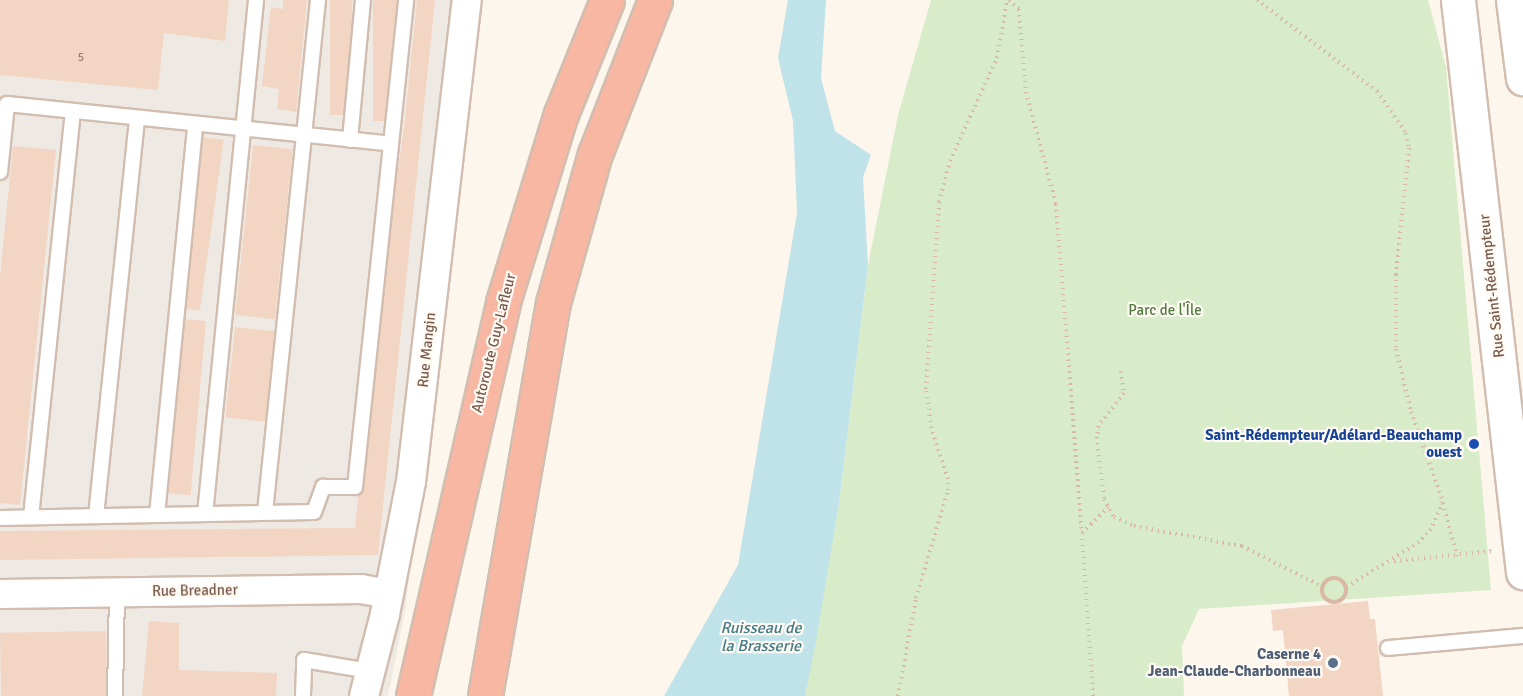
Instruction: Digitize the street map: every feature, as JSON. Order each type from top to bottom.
[{"type":"highway","name":"Autoroute Guy-Lafleur","points":[[413,696],[513,264],[561,114],[607,0]]},
{"type":"highway","points":[[485,696],[553,303],[598,146],[655,0]]},
{"type":"main road","name":"Rue Saint-Rédempteur","points":[[1458,0],[1522,560]]},
{"type":"main road","points":[[1514,0],[1523,78]]},
{"type":"street","name":"Rue Mangin","points":[[367,683],[389,594],[414,455],[467,0]]},
{"type":"street","name":"Rue Breadner","points":[[0,594],[361,589],[389,594]]},
{"type":"lane","points":[[205,514],[256,0]]},
{"type":"lane","points":[[265,513],[318,0]]},
{"type":"lane","points":[[350,140],[363,0]]},
{"type":"lane","points":[[0,518],[314,512],[323,487],[355,487],[406,0]]},
{"type":"lane","points":[[0,172],[7,104],[392,144]]},
{"type":"lane","points":[[31,517],[73,111]]},
{"type":"lane","points":[[96,516],[136,118]]},
{"type":"lane","points":[[157,515],[195,124]]},
{"type":"lane","points":[[115,696],[117,592]]},
{"type":"lane","points":[[1388,648],[1523,636]]},
{"type":"lane","points":[[303,696],[304,660],[367,683]]},
{"type":"path","points":[[898,696],[916,598],[948,490],[944,465],[931,428],[926,389],[937,211],[950,161],[997,58],[1008,0],[1019,9],[1026,92],[1056,204],[1093,696]]},
{"type":"path","points":[[1257,0],[1364,80],[1406,134],[1409,166],[1396,274],[1396,349],[1411,412],[1443,502],[1457,556]]},
{"type":"path","points":[[1121,371],[1124,393],[1098,426],[1097,436],[1108,507],[1114,517],[1134,526],[1242,546],[1323,587],[1326,598],[1334,602],[1344,596],[1346,587],[1394,561],[1431,529],[1443,502]]},
{"type":"path","points":[[1082,533],[1108,507]]},
{"type":"path","points":[[1394,561],[1457,556],[1522,560]]},
{"type":"path","points":[[1323,587],[1331,578],[1342,582],[1346,587]]},
{"type":"shaded area","points":[[0,0],[480,0],[405,611],[388,696],[0,696]]},
{"type":"green space","name":"Parc de l'Île","points":[[931,0],[1428,0],[1446,67],[1491,590],[1199,609],[1182,646],[1184,696],[805,696],[839,503],[868,265],[898,115]]},
{"type":"water","name":"Ruisseau de la Brasserie","points":[[788,0],[826,0],[821,78],[835,131],[871,155],[863,177],[868,265],[839,503],[816,641],[805,696],[664,696],[738,565],[797,213],[793,121],[778,58]]},
{"type":"building","points":[[0,0],[229,0],[225,41],[164,33],[158,90],[0,75]]},
{"type":"building","points":[[283,0],[307,0],[296,112],[277,109],[279,89],[262,86],[271,7],[283,9]]},
{"type":"building","points":[[330,0],[352,0],[352,115],[330,115]]},
{"type":"building","points":[[373,0],[397,0],[397,121],[373,121]]},
{"type":"building","points":[[417,0],[435,0],[378,555],[0,560],[0,531],[355,528],[391,182],[396,183],[404,128]]},
{"type":"building","points":[[202,137],[224,140],[200,310],[178,307]]},
{"type":"building","points":[[253,145],[293,149],[275,319],[235,315]]},
{"type":"building","points":[[13,146],[56,150],[20,505],[0,503],[0,276]]},
{"type":"building","points":[[184,319],[206,321],[191,495],[169,493]]},
{"type":"building","points":[[235,327],[275,331],[265,422],[225,418]]},
{"type":"building","name":"Caserne 4 Jean-Claude-Charbonneau","points":[[1368,601],[1370,619],[1375,619],[1383,696],[1289,696],[1283,630],[1273,631],[1271,610]]},
{"type":"building","points":[[149,621],[179,623],[179,670],[277,673],[276,696],[142,696]]},
{"type":"building","points":[[106,631],[107,696],[1,696],[0,633]]},
{"type":"place","name":"Saint-Rédempteur/Adélard-Beauchamp ouest","points":[[1474,444]]},
{"type":"place","name":"Caserne 4 Jean-Claude-Charbonneau","points":[[1333,663]]}]
